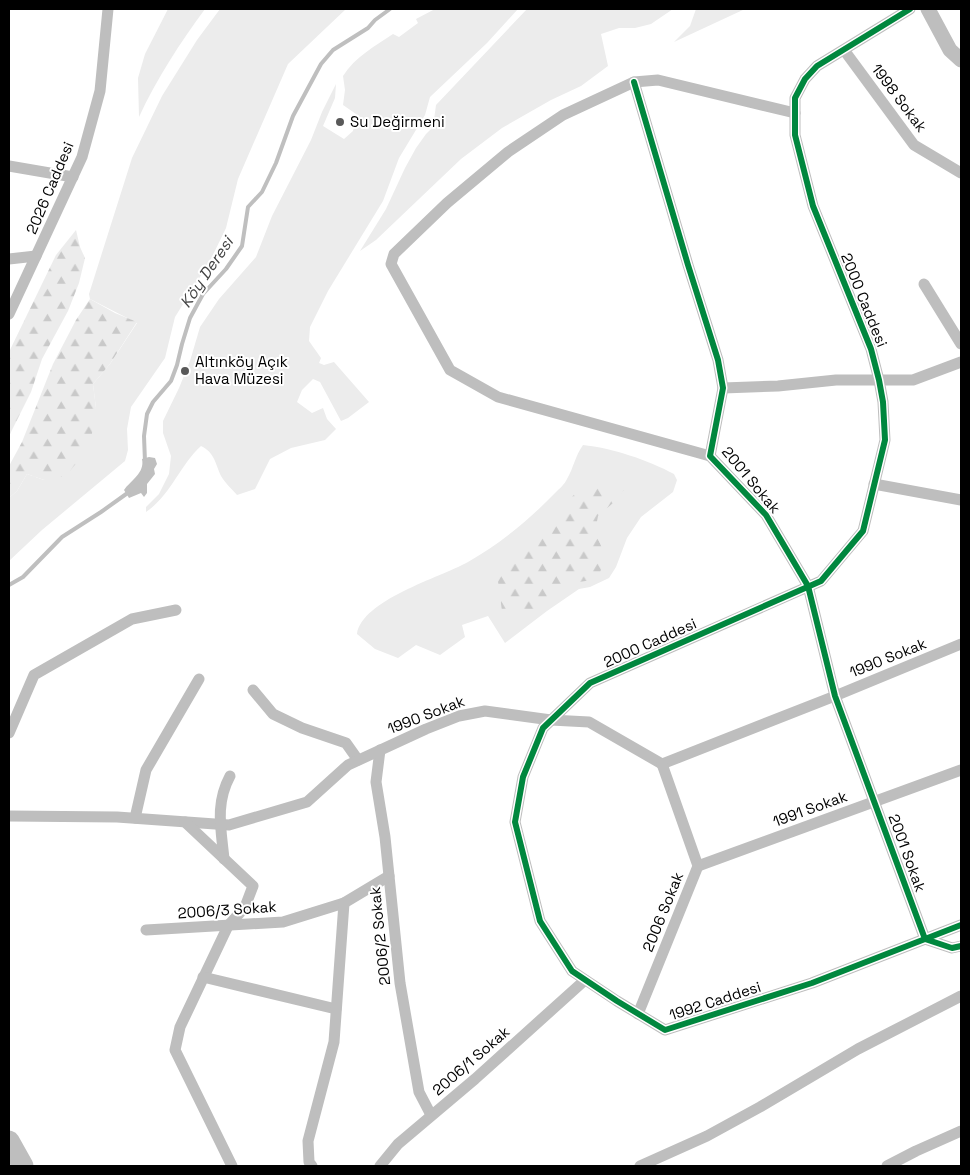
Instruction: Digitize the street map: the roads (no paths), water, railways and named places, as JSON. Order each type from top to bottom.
[{"type":"highway","points":[[9,1141],[23,1166]]},
{"type":"street","name":"2026 Caddesi","points":[[9,314],[82,157],[100,91],[108,9]]},
{"type":"street","name":"2000 Caddesi","points":[[551,720],[590,683],[820,581],[862,531],[885,440],[883,402],[871,349],[813,206],[795,135],[795,98],[805,79],[817,66],[910,9]]},
{"type":"street","points":[[928,9],[950,50],[961,60]]},
{"type":"street","name":"1998 Sokak","points":[[844,50],[914,145],[961,173]]},
{"type":"street","points":[[710,456],[498,397],[450,370],[391,264],[394,254],[427,222],[508,152],[563,116],[634,82],[658,80],[795,113]]},
{"type":"street","name":"2001 Sokak","points":[[634,82],[718,360],[723,388],[710,456],[766,515],[808,586],[835,696],[925,938]]},
{"type":"street","points":[[9,166],[73,176]]},
{"type":"street","points":[[9,259],[36,256]]},
{"type":"street","points":[[924,284],[961,344]]},
{"type":"street","points":[[723,388],[778,386],[836,380],[913,380],[961,362]]},
{"type":"street","points":[[874,484],[961,500]]},
{"type":"street","points":[[9,733],[34,675],[132,619],[176,610]]},
{"type":"street","name":"1990 Sokak","points":[[9,816],[135,818],[229,826],[307,802],[348,765],[459,716],[485,710],[551,720],[589,722],[662,764],[961,644]]},
{"type":"street","points":[[135,818],[146,770],[199,679]]},
{"type":"street","points":[[253,690],[273,714],[302,728],[346,743],[358,760]]},
{"type":"street","name":"1992 Caddesi","points":[[551,720],[543,728],[523,777],[515,822],[540,921],[572,971],[665,1030],[812,984],[961,925]]},
{"type":"street","name":"2006/2 Sokak","points":[[380,750],[376,782],[385,837],[402,992],[419,1092],[431,1116]]},
{"type":"street","name":"2006 Sokak","points":[[638,1014],[698,866],[662,764]]},
{"type":"street","name":"1991 Sokak","points":[[698,866],[961,770]]},
{"type":"street","points":[[224,859],[219,807],[223,788],[230,776]]},
{"type":"street","points":[[186,822],[253,886],[245,907],[228,926],[203,977],[180,1027],[175,1050],[232,1166]]},
{"type":"street","name":"2006/3 Sokak","points":[[146,930],[283,922],[344,903],[389,876]]},
{"type":"street","points":[[312,1166],[309,1162],[308,1141],[334,1042],[344,903]]},
{"type":"street","points":[[925,938],[952,948],[961,946]]},
{"type":"street","points":[[203,977],[336,1009]]},
{"type":"street","name":"2006/1 Sokak","points":[[380,1166],[398,1144],[475,1079],[585,980]]},
{"type":"street","points":[[640,1166],[707,1136],[858,1049],[961,996]]},
{"type":"street","points":[[887,1166],[961,1131]]},
{"type":"waterway","name":"Köy Deresi","points":[[145,462],[144,436],[147,414],[153,402],[171,381],[190,318],[203,294],[226,269],[242,246],[248,207],[262,192],[276,163],[293,116],[321,64],[333,50],[368,28],[390,9]]},
{"type":"waterway","name":"Köy Deresi","points":[[9,585],[23,577],[62,537],[129,492]]},
{"type":"place","name":"Su Değirmeni","points":[[340,122]]},
{"type":"place","name":"Altınköy Açık Hava Müzesi","points":[[185,371]]}]
